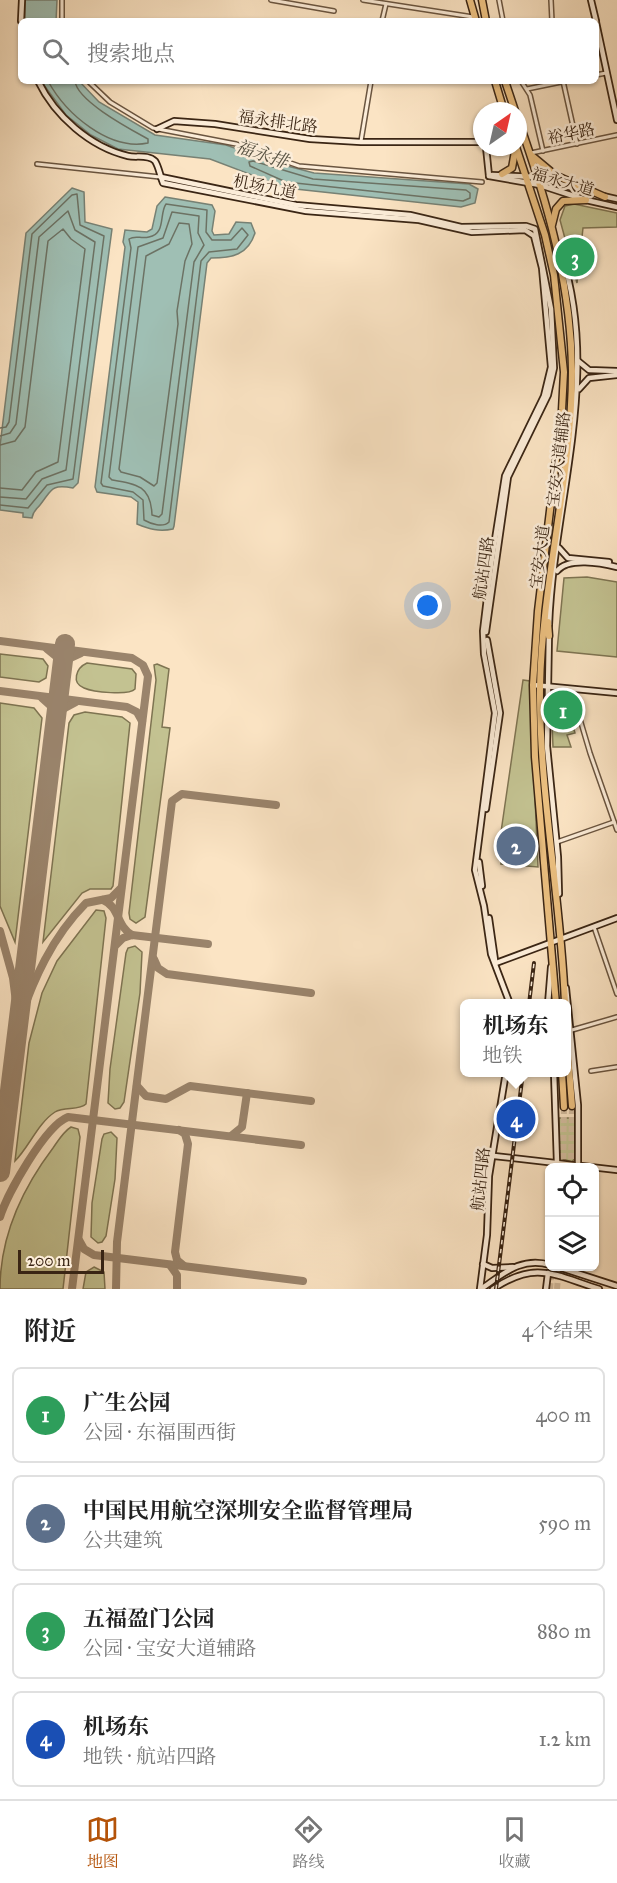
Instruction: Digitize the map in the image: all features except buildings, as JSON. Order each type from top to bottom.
[{"type":"main road","points":[[21,18],[22,0]]},
{"type":"main road","points":[[470,0],[476,18]]},
{"type":"main road","points":[[482,0],[485,18]]},
{"type":"main road","points":[[591,0],[595,18]]},
{"type":"main road","points":[[599,36],[617,120]]},
{"type":"main road","points":[[40,84],[54,106],[83,134],[118,153],[150,158],[158,166],[162,180]]},
{"type":"main road","points":[[496,84],[501,102]]},
{"type":"main road","points":[[506,84],[512,102]]},
{"type":"main road","name":"福永排北路","points":[[157,129],[174,122],[215,124],[310,139],[361,142],[473,142]]},
{"type":"main road","name":"宝安大道","points":[[527,148],[555,236],[567,300],[572,372],[566,450],[547,604],[535,757],[556,999]]},
{"type":"main road","points":[[529,154],[555,174],[605,197]]},
{"type":"main road","points":[[487,156],[489,176]]},
{"type":"main road","points":[[502,174],[513,166],[514,156]]},
{"type":"main road","name":"宝安大道","points":[[518,156],[545,235],[554,275],[564,372],[562,410],[538,611],[541,746],[559,903],[565,999]]},
{"type":"main road","name":"福永大道","points":[[489,176],[502,174],[526,179],[586,200],[617,207]]},
{"type":"main road","name":"福永大道","points":[[489,176],[526,179],[537,177],[617,199]]},
{"type":"main road","name":"机场九道","points":[[162,180],[296,205],[410,215],[461,227],[490,229]]},
{"type":"main road","points":[[552,226],[556,209],[563,201],[586,200]]},
{"type":"main road","name":"航站四路","points":[[490,229],[530,226],[537,235],[551,309],[554,368],[548,395],[508,477],[486,632],[488,656],[497,686],[500,713],[478,870],[496,963],[508,999]]},
{"type":"main road","name":"宝安大道辅路","points":[[555,236],[571,284],[578,361],[578,392],[541,685],[557,842],[559,903]]},
{"type":"main road","points":[[578,361],[594,371],[617,373]]},
{"type":"main road","points":[[578,392],[589,378],[617,373]]},
{"type":"main road","points":[[559,545],[564,556],[575,561],[617,566]]},
{"type":"main road","points":[[555,577],[562,565],[575,561]]},
{"type":"main road","points":[[547,604],[549,636]]},
{"type":"main road","points":[[541,685],[617,692]]},
{"type":"main road","points":[[541,685],[617,692]]},
{"type":"main road","points":[[496,963],[617,918]]},
{"type":"main road","points":[[548,999],[552,958]]},
{"type":"main road","points":[[564,975],[567,999]]},
{"type":"main road","points":[[571,1023],[578,1105],[578,1163]]},
{"type":"main road","name":"航站四路","points":[[481,1289],[488,1194],[505,1077]]},
{"type":"main road","points":[[494,1156],[557,1163],[554,1077]]},
{"type":"main road","points":[[563,1077],[568,1106],[568,1077]]},
{"type":"main road","points":[[599,1168],[617,1170]]},
{"type":"main road","points":[[483,1264],[492,1268],[545,1263]]},
{"type":"main road","points":[[481,1289],[513,1267]]},
{"type":"main road","points":[[493,1289],[527,1271],[548,1273],[599,1289]]},
{"type":"main road","points":[[570,1271],[617,1286]]},
{"type":"main road","points":[[546,1289],[548,1273]]},
{"type":"street","points":[[62,0],[62,18]]},
{"type":"street","points":[[271,0],[334,11]]},
{"type":"street","points":[[363,0],[470,18]]},
{"type":"street","points":[[499,0],[502,18]]},
{"type":"street","points":[[551,0],[552,18]]},
{"type":"street","points":[[383,18],[386,4]]},
{"type":"street","points":[[599,74],[607,73]]},
{"type":"street","points":[[91,84],[110,102],[157,129],[236,144],[306,168],[482,182]]},
{"type":"street","points":[[361,142],[371,84]]},
{"type":"street","points":[[523,84],[543,151]]},
{"type":"street","points":[[526,90],[551,84]]},
{"type":"street","points":[[565,84],[577,144]]},
{"type":"street","name":"裕华路","points":[[529,154],[617,135]]},
{"type":"street","name":"机场九道","points":[[37,164],[162,180]]},
{"type":"street","points":[[572,689],[590,753],[617,830]]},
{"type":"street","points":[[557,842],[614,822]]},
{"type":"street","points":[[594,927],[617,994]]},
{"type":"street","points":[[572,1030],[617,1017]]},
{"type":"street","points":[[591,1071],[617,1067]]},
{"type":"shaded area","points":[[574,204],[617,213],[617,227],[583,228],[577,283],[560,220],[565,206]]},
{"type":"shaded area","points":[[587,577],[617,582],[617,657],[557,651],[564,578]]},
{"type":"shaded area","points":[[0,654],[43,659],[48,666],[46,678],[39,682],[0,677]]},
{"type":"shaded area","points":[[87,663],[132,669],[136,674],[135,689],[119,693],[103,692],[80,686],[76,676],[80,668]]},
{"type":"shaded area","points":[[154,665],[169,669],[162,727],[170,728],[145,917],[136,923],[130,919],[129,913],[156,680]]},
{"type":"shaded area","points":[[523,680],[530,681],[538,867],[501,864],[500,839]],"holes":[[[505,835],[529,838],[526,857],[503,854]]]},
{"type":"shaded area","points":[[556,692],[569,693],[577,725],[573,726],[575,733],[567,735],[571,747],[553,747],[551,696]]},
{"type":"shaded area","points":[[0,703],[34,708],[42,718],[15,942],[0,906]]},
{"type":"shaded area","points":[[85,712],[122,717],[130,723],[113,886],[111,889],[90,889],[82,893],[43,942],[69,723],[74,715]]},
{"type":"shaded area","points":[[96,910],[104,911],[106,918],[86,1104],[55,1112],[15,1161],[29,1043],[42,993],[57,961]]},
{"type":"shaded area","points":[[135,946],[142,952],[140,993],[124,1102],[120,1108],[115,1109],[108,1103],[110,1069],[126,953],[128,948]]},
{"type":"shaded area","points":[[559,1118],[575,1118],[575,1158],[572,1162],[560,1158]]},
{"type":"shaded area","points":[[71,1127],[78,1129],[80,1137],[63,1289],[0,1289],[4,1251],[15,1214],[42,1164]]},
{"type":"shaded area","points":[[111,1132],[117,1138],[115,1179],[106,1236],[102,1242],[98,1243],[91,1237],[92,1203],[102,1139],[104,1134]]},
{"type":"shaded area","points":[[94,1267],[104,1272],[105,1289],[83,1289],[86,1272]]},
{"type":"water","points":[[25,0],[57,0],[56,18],[25,18]]},
{"type":"water","points":[[43,84],[82,84],[99,102],[155,135],[226,145],[276,163],[314,173],[469,184],[478,189],[475,203],[461,207],[286,188],[210,159],[118,149],[91,135],[66,115]]},
{"type":"water","points":[[72,188],[84,192],[85,222],[112,229],[78,483],[73,488],[52,489],[32,518],[23,517],[23,513],[0,510],[0,446],[26,233]]},
{"type":"water","points":[[165,197],[212,205],[215,211],[212,231],[214,235],[229,234],[236,222],[251,223],[255,233],[244,251],[232,256],[211,258],[207,263],[174,526],[173,529],[163,530],[150,529],[137,524],[138,502],[131,497],[97,492],[95,487],[125,247],[123,242],[125,230],[147,232],[152,229],[157,206]]},
{"type":"taxiway","points":[[0,641],[132,658],[143,665],[148,676],[72,1289]]},
{"type":"taxiway","points":[[47,649],[58,658],[61,675]]},
{"type":"taxiway","points":[[62,670],[68,659],[81,653]]},
{"type":"taxiway","points":[[0,691],[127,707],[137,712],[142,721]]},
{"type":"taxiway","points":[[42,698],[52,707],[55,723]]},
{"type":"taxiway","points":[[56,719],[63,709],[76,702]]},
{"type":"taxiway","points":[[116,1289],[117,1242],[172,801],[182,794],[276,805]]},
{"type":"taxiway","points":[[18,1025],[37,976],[63,930],[86,903],[111,898],[121,888]]},
{"type":"taxiway","points":[[103,900],[112,907],[123,927],[132,935]]},
{"type":"taxiway","points":[[0,931],[13,978],[18,1018]]},
{"type":"taxiway","points":[[116,945],[123,938],[132,935],[208,944]]},
{"type":"taxiway","points":[[154,959],[158,968],[167,974],[311,993]]},
{"type":"taxiway","points":[[137,1086],[146,1096],[166,1099],[190,1086],[311,1101]]},
{"type":"taxiway","points":[[231,1136],[242,1127],[247,1093]]},
{"type":"taxiway","points":[[0,1217],[10,1193],[38,1147],[49,1133],[68,1117],[301,1145]]},
{"type":"taxiway","points":[[179,1130],[185,1134],[188,1144],[175,1252],[177,1260],[183,1265]]},
{"type":"taxiway","points":[[79,1240],[84,1249],[94,1255],[303,1281]]},
{"type":"taxiway","points":[[170,1265],[177,1275],[177,1289]]},
{"type":"runway","points":[[0,1172],[65,644]]},
{"type":"tunnel","points":[[571,1163],[572,1106]]},
{"type":"tunnel","points":[[563,1163],[564,1107]]},
{"type":"tunnel","points":[[550,1289],[552,1271]]},
{"type":"tunnel","points":[[557,1289],[559,1271]]},
{"type":"railway","points":[[530,999],[534,963]]},
{"type":"railway","points":[[496,1289],[522,1077]]},
{"type":"place","name":"五福盈门公园","points":[[575,257]]},
{"type":"place","name":"广生公园","points":[[563,710]]},
{"type":"place","name":"中国民用航空深圳安全监督管理局","points":[[516,846]]},
{"type":"place","name":"机场东","points":[[516,1119]]},
{"type":"water label","name":"福永排","points":[[262,154]]}]
